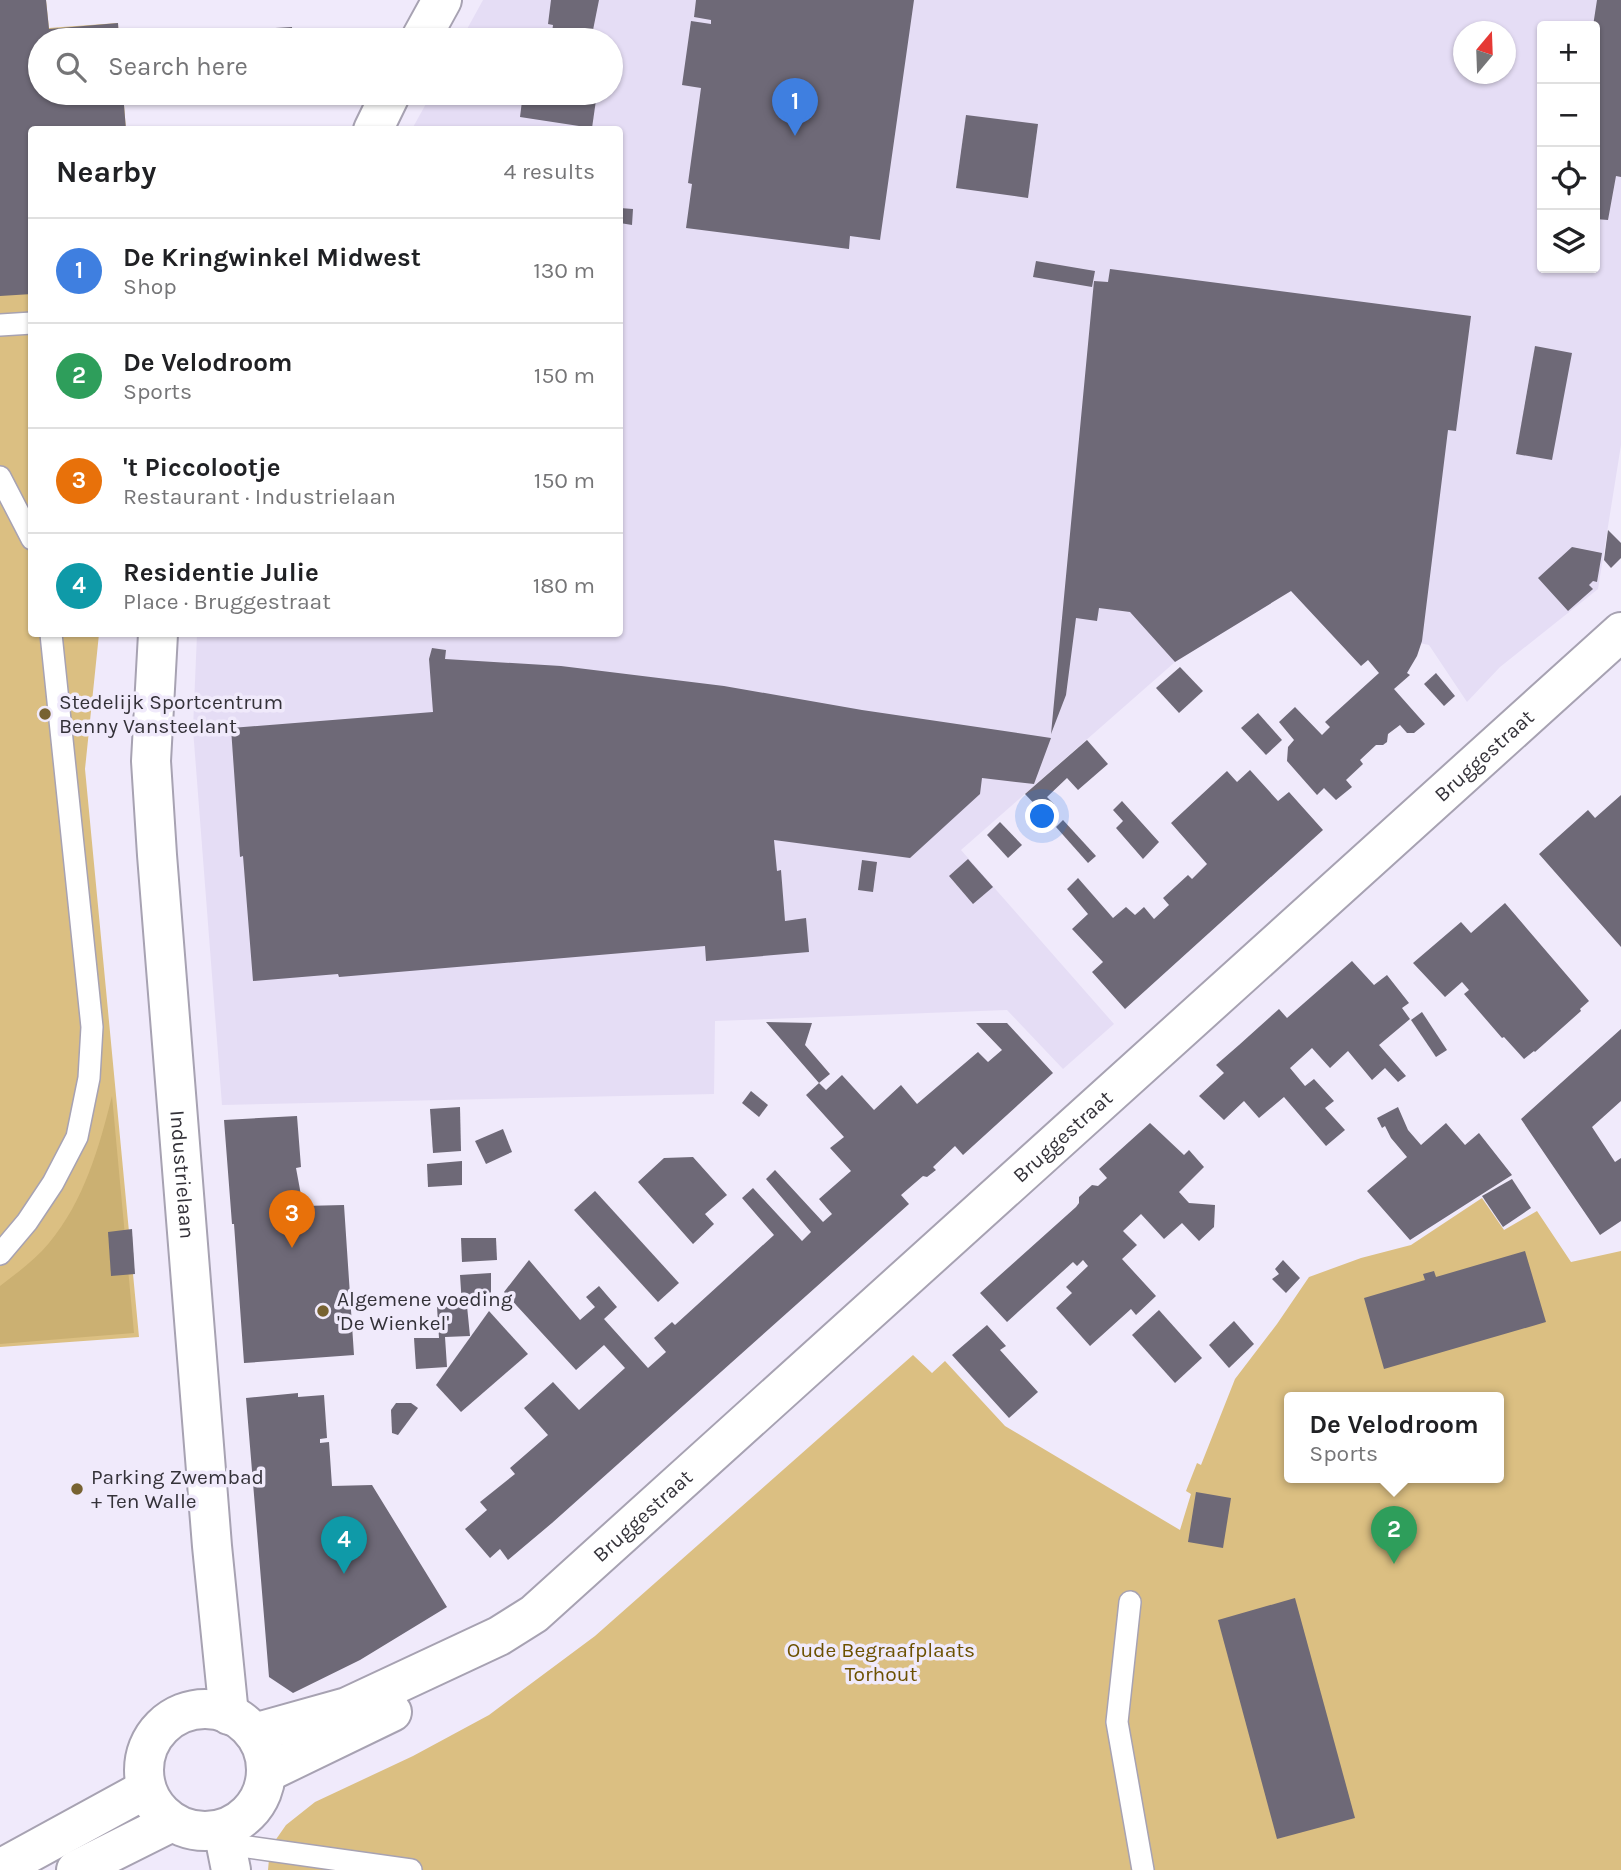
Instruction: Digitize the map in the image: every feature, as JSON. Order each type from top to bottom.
[{"type":"street","points":[[427,28],[442,0]]},
{"type":"street","points":[[375,126],[385,105]]},
{"type":"street","name":"Bruggestraat","points":[[242,1724],[347,1707],[499,1636],[534,1614],[1621,632]]},
{"type":"street","name":"Industrielaan","points":[[158,637],[151,761],[213,1559],[242,1724]]},
{"type":"street","name":"Bruggestraat","points":[[266,1773],[381,1719],[439,1684],[499,1636]]},
{"type":"street","points":[[196,1709],[218,1710],[242,1724],[263,1752],[266,1773],[261,1793],[226,1848],[172,1822],[156,1807],[146,1789],[143,1767],[148,1746],[159,1728],[176,1716],[196,1709]]},
{"type":"street","points":[[0,1869],[146,1789]]},
{"type":"street","points":[[76,1870],[172,1822]]},
{"type":"lane","points":[[0,325],[28,323]]},
{"type":"lane","points":[[0,477],[28,531]]},
{"type":"lane","points":[[0,1254],[27,1222],[77,1137],[89,1078],[92,1027],[51,637]]},
{"type":"lane","points":[[1130,1602],[1118,1723],[1143,1870]]},
{"type":"lane","points":[[226,1848],[411,1870]]},
{"type":"shaded area","points":[[483,0],[1621,0],[1621,445],[1598,589],[1500,667],[1467,702],[1429,645],[1374,634],[1360,650],[1291,591],[1175,662],[961,850],[1114,1024],[1063,1069],[1007,1010],[715,1021],[714,1094],[222,1105],[193,729],[197,637],[623,637],[623,126],[414,126],[425,105],[623,105],[623,28],[468,28]]},
{"type":"shaded area","points":[[112,1096],[134,1333],[0,1344],[0,1286],[44,1249],[72,1210],[96,1154]]},
{"type":"green space","name":"Stedelijk Sportcentrum Benny Vansteelant","points":[[0,0],[46,0],[49,28],[28,28],[28,105],[124,105],[126,126],[28,126],[28,637],[99,637],[85,769],[139,1337],[0,1347]]},
{"type":"green space","name":"Stedelijk Sportcentrum Benny Vansteelant","points":[[118,23],[118,28],[49,28]]},
{"type":"green space","name":"Oude Begraafplaats Torhout","points":[[1482,1198],[1504,1230],[1537,1211],[1571,1262],[1621,1251],[1621,1870],[268,1870],[270,1848],[286,1825],[315,1802],[413,1756],[489,1715],[595,1636],[913,1355],[932,1373],[945,1361],[1005,1426],[1180,1530],[1191,1494],[1186,1491],[1197,1463],[1201,1465],[1235,1379],[1309,1277],[1361,1258],[1411,1245]]},
{"type":"building","points":[[0,0],[46,0],[49,28],[28,28],[28,105],[124,105],[126,126],[28,126],[28,294],[0,296]]},
{"type":"building","points":[[551,0],[599,0],[593,28],[553,28],[553,25],[548,24]]},
{"type":"building","points":[[696,0],[914,0],[880,240],[850,236],[849,249],[686,228],[692,184],[688,183],[701,88],[682,85],[691,21],[711,24],[711,20],[694,17]]},
{"type":"building","points":[[1597,0],[1621,0],[1621,177],[1616,176],[1608,220],[1600,219],[1600,21],[1594,21]]},
{"type":"building","points":[[118,23],[118,28],[60,28]]},
{"type":"building","points":[[522,105],[595,105],[592,126],[520,117]]},
{"type":"building","points":[[966,115],[1038,124],[1028,198],[956,188]]},
{"type":"building","points":[[623,208],[633,209],[632,225],[623,224]]},
{"type":"building","points":[[1036,261],[1095,271],[1092,287],[1033,277]]},
{"type":"building","points":[[1110,269],[1471,316],[1456,431],[1448,430],[1422,641],[1407,673],[1410,675],[1394,689],[1425,724],[1414,733],[1407,733],[1400,725],[1388,734],[1387,742],[1376,745],[1360,760],[1363,764],[1346,780],[1352,787],[1336,800],[1324,788],[1317,795],[1287,761],[1288,747],[1294,740],[1279,722],[1295,707],[1322,735],[1330,727],[1325,722],[1379,673],[1368,660],[1361,666],[1291,591],[1175,662],[1130,612],[1099,608],[1097,621],[1076,618],[1066,695],[1051,734],[1094,281],[1108,282]]},
{"type":"building","points":[[1535,346],[1572,353],[1552,460],[1516,454]]},
{"type":"building","points":[[1608,530],[1621,543],[1621,558],[1611,568],[1604,560]]},
{"type":"building","points":[[1572,547],[1602,553],[1597,582],[1593,581],[1589,585],[1593,589],[1568,611],[1538,578]]},
{"type":"building","points":[[432,648],[446,650],[445,659],[561,666],[724,686],[1051,738],[1034,784],[982,778],[980,794],[910,858],[774,840],[777,871],[781,870],[785,921],[806,918],[809,952],[706,961],[705,946],[339,977],[338,974],[253,981],[243,856],[240,857],[231,728],[433,712],[429,659]]},
{"type":"building","points":[[1180,667],[1203,691],[1179,713],[1156,688]]},
{"type":"building","points":[[1436,673],[1455,696],[1444,706],[1424,684]]},
{"type":"building","points":[[1258,713],[1282,740],[1266,755],[1241,728]]},
{"type":"building","points":[[1087,740],[1108,764],[1078,790],[1067,778],[1047,797],[1054,804],[1043,813],[1025,794]]},
{"type":"building","points":[[1250,770],[1278,801],[1289,792],[1323,830],[1125,1009],[1092,972],[1103,962],[1072,929],[1088,914],[1067,889],[1078,878],[1113,918],[1126,907],[1135,915],[1144,907],[1154,919],[1169,905],[1163,898],[1188,875],[1192,879],[1207,864],[1171,823],[1227,771],[1237,782]]},
{"type":"building","points":[[1621,795],[1621,947],[1539,854],[1588,810],[1595,818]]},
{"type":"building","points":[[1122,801],[1159,842],[1143,859],[1116,828],[1123,821],[1113,810]]},
{"type":"building","points":[[1063,820],[1096,856],[1088,863],[1056,827]]},
{"type":"building","points":[[1000,822],[1022,845],[1008,858],[987,835]]},
{"type":"building","points":[[968,859],[993,887],[973,904],[949,876]]},
{"type":"building","points":[[862,860],[877,862],[873,892],[858,890]]},
{"type":"building","points":[[1505,903],[1589,1001],[1581,1011],[1524,1059],[1464,994],[1469,990],[1462,982],[1445,997],[1413,963],[1461,922],[1471,933]]},
{"type":"building","points":[[1352,961],[1374,985],[1387,975],[1409,1003],[1402,1008],[1410,1019],[1379,1045],[1406,1076],[1398,1082],[1385,1068],[1372,1080],[1348,1051],[1330,1068],[1312,1048],[1290,1068],[1305,1086],[1314,1079],[1334,1101],[1325,1108],[1345,1130],[1326,1146],[1284,1097],[1259,1118],[1244,1101],[1224,1120],[1199,1096],[1224,1073],[1216,1065],[1279,1009],[1287,1018]]},
{"type":"building","points":[[1422,1012],[1447,1050],[1436,1057],[1411,1020]]},
{"type":"building","points":[[766,1022],[812,1023],[805,1045],[830,1074],[819,1083]]},
{"type":"building","points":[[976,1023],[1007,1023],[1053,1073],[963,1155],[955,1146],[933,1167],[936,1170],[927,1177],[923,1176],[901,1195],[909,1204],[552,1523],[508,1560],[500,1549],[490,1558],[465,1529],[487,1510],[480,1502],[515,1474],[510,1468],[548,1435],[524,1408],[553,1382],[579,1410],[625,1368],[604,1345],[576,1370],[504,1292],[529,1260],[580,1320],[595,1307],[586,1297],[599,1286],[617,1307],[604,1319],[648,1368],[666,1352],[654,1338],[672,1322],[675,1325],[774,1235],[742,1198],[753,1188],[802,1241],[811,1232],[766,1179],[775,1170],[823,1222],[832,1214],[819,1199],[851,1171],[830,1148],[844,1137],[806,1095],[819,1083],[826,1090],[842,1075],[874,1110],[901,1085],[917,1104],[978,1052],[988,1062],[1002,1050]]},
{"type":"building","points":[[1621,1029],[1621,1101],[1592,1127],[1615,1162],[1621,1158],[1621,1221],[1600,1235],[1521,1119]]},
{"type":"building","points":[[751,1091],[768,1105],[759,1117],[742,1103]]},
{"type":"building","points":[[460,1107],[461,1151],[433,1153],[430,1109]]},
{"type":"building","points":[[1398,1107],[1408,1130],[1421,1145],[1446,1123],[1465,1145],[1479,1133],[1512,1175],[1410,1240],[1367,1191],[1407,1157],[1385,1126],[1382,1128],[1377,1118]]},
{"type":"building","points":[[297,1116],[301,1167],[296,1168],[303,1206],[344,1205],[354,1355],[244,1363],[224,1120]]},
{"type":"building","points":[[1150,1123],[1184,1155],[1189,1150],[1204,1167],[1179,1192],[1189,1203],[1215,1205],[1214,1227],[1199,1241],[1182,1223],[1164,1239],[1141,1214],[1123,1231],[1137,1245],[1122,1259],[1156,1296],[1136,1315],[1131,1309],[1090,1346],[1056,1308],[1072,1293],[1066,1287],[1088,1266],[1083,1260],[1077,1266],[1073,1262],[1007,1322],[980,1293],[1076,1207],[1079,1197],[1092,1185],[1098,1186],[1107,1178],[1099,1169]]},
{"type":"building","points":[[503,1129],[512,1152],[486,1164],[475,1141]]},
{"type":"building","points":[[693,1157],[727,1195],[705,1214],[714,1224],[693,1244],[638,1182],[664,1158]]},
{"type":"building","points":[[462,1161],[462,1185],[428,1187],[427,1164]]},
{"type":"building","points":[[1512,1179],[1531,1208],[1503,1227],[1482,1196]]},
{"type":"building","points":[[595,1191],[679,1283],[658,1302],[574,1210]]},
{"type":"building","points":[[132,1229],[135,1274],[111,1276],[108,1232]]},
{"type":"building","points":[[461,1238],[496,1238],[497,1260],[462,1262]]},
{"type":"building","points":[[1525,1251],[1546,1322],[1384,1369],[1364,1298],[1425,1280],[1423,1274],[1434,1271],[1436,1277]]},
{"type":"building","points":[[1283,1260],[1300,1278],[1286,1293],[1272,1279],[1279,1274],[1275,1269]]},
{"type":"building","points":[[491,1273],[491,1303],[467,1306],[470,1336],[445,1337],[447,1367],[416,1369],[414,1338],[439,1338],[437,1307],[462,1306],[460,1275]]},
{"type":"building","points":[[1159,1310],[1202,1358],[1175,1383],[1132,1335]]},
{"type":"building","points":[[489,1311],[528,1354],[461,1412],[436,1385]]},
{"type":"building","points":[[1234,1321],[1254,1344],[1229,1368],[1209,1345]]},
{"type":"building","points":[[987,1325],[1006,1346],[1000,1350],[1038,1392],[1009,1418],[952,1355]]},
{"type":"building","points":[[298,1393],[298,1397],[324,1395],[327,1438],[320,1439],[320,1443],[329,1442],[332,1486],[372,1485],[447,1607],[360,1660],[293,1693],[269,1677],[246,1398]]},
{"type":"building","points":[[396,1403],[411,1403],[418,1408],[398,1435],[392,1433],[391,1410]]},
{"type":"building","points":[[1196,1492],[1231,1498],[1223,1548],[1188,1542]]},
{"type":"building","points":[[1295,1598],[1355,1818],[1277,1839],[1218,1620]]},
{"type":"place","name":"De Kringwinkel Midwest","points":[[795,136]]},
{"type":"place","name":"Stedelijk Sportcentrum Benny Vansteelant","points":[[45,714]]},
{"type":"place","name":"'t Piccolootje","points":[[292,1248]]},
{"type":"place","name":"Algemene voeding 'De Wienkel'","points":[[323,1311]]},
{"type":"place","name":"Parking Zwembad + Ten Walle","points":[[77,1489]]},
{"type":"place","name":"De Velodroom","points":[[1394,1564]]},
{"type":"place","name":"Residentie Julie","points":[[344,1574]]}]
